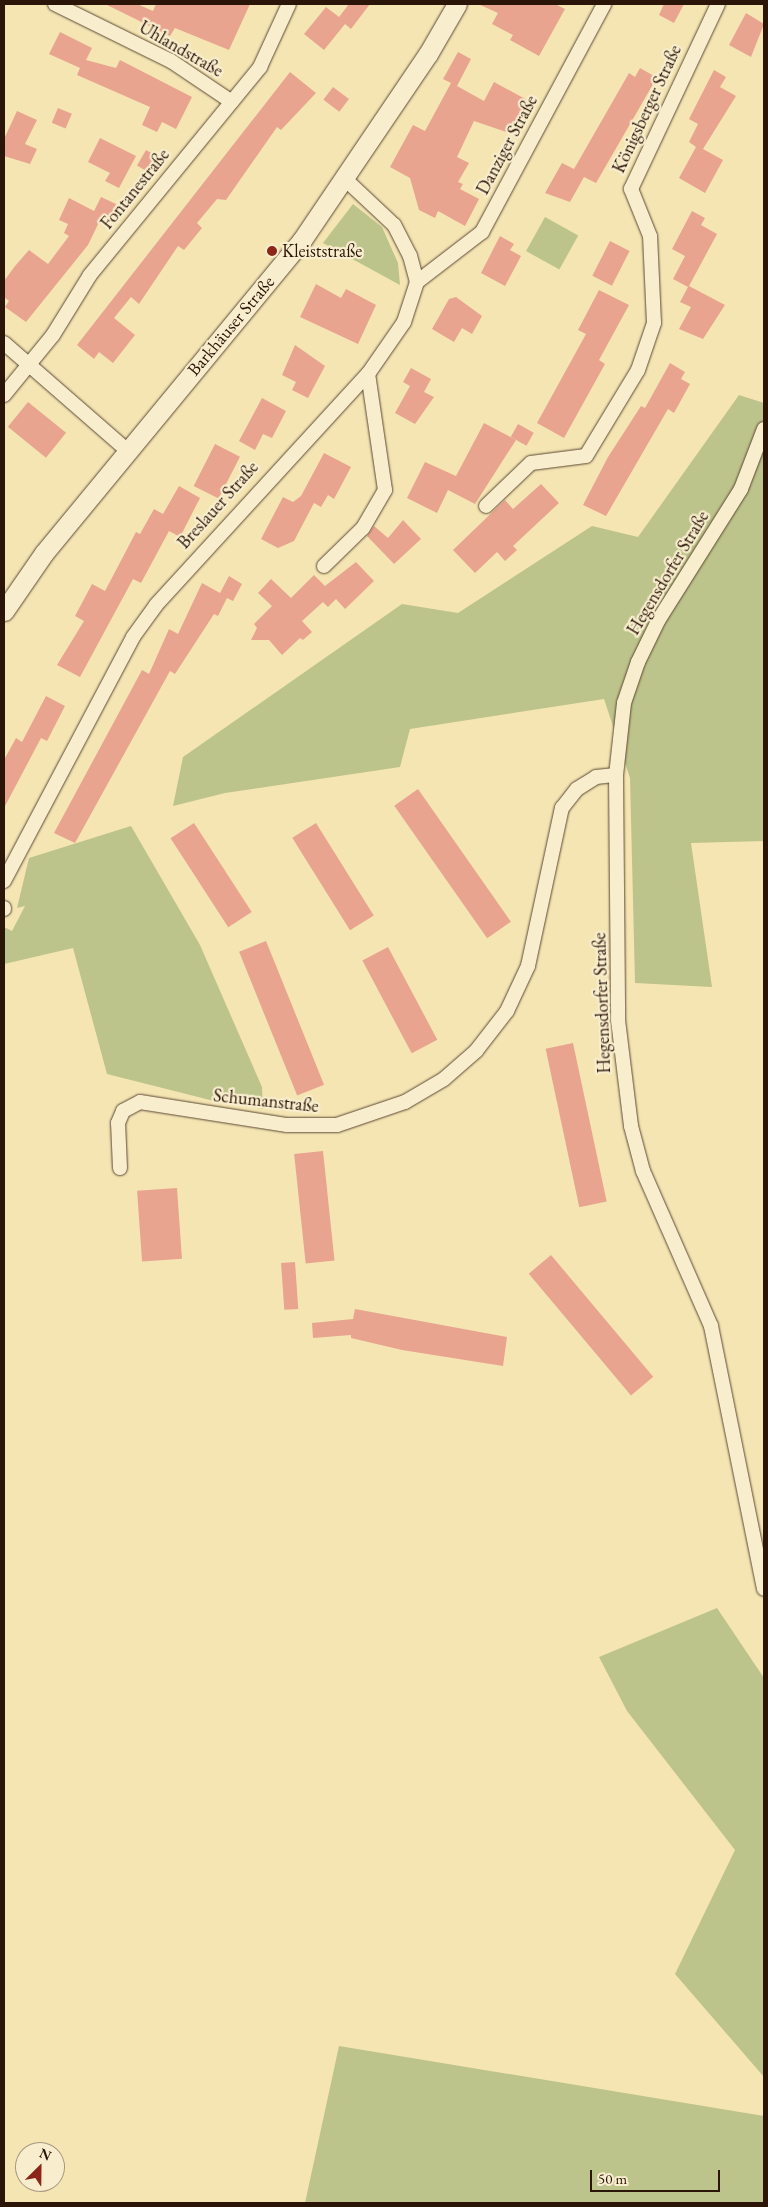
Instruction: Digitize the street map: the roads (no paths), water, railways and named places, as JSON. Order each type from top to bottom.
[{"type":"street","name":"Uhlandstraße","points":[[55,4],[171,61],[232,102]]},
{"type":"street","name":"Fontanestraße","points":[[4,395],[29,365],[90,275],[260,67],[289,4]]},
{"type":"street","name":"Barkhäuser Straße","points":[[4,610],[44,553],[302,240],[345,179],[457,4]]},
{"type":"street","name":"Danziger Straße","points":[[417,282],[482,232],[604,4]]},
{"type":"street","name":"Königsberger Straße","points":[[486,506],[531,464],[586,456],[638,370],[654,323],[650,236],[631,188],[718,4]]},
{"type":"street","points":[[345,179],[394,224],[417,282]]},
{"type":"street","name":"Breslauer Straße","points":[[4,881],[133,636],[156,605],[368,374],[404,322],[417,282]]},
{"type":"street","points":[[4,343],[128,451]]},
{"type":"street","points":[[324,566],[363,528],[385,490],[368,374]]},
{"type":"street","name":"Hegensdorfer Straße","points":[[764,429],[741,489],[658,621],[638,662],[624,703],[616,775],[618,1020],[631,1126],[643,1171],[711,1326],[764,1589]]},
{"type":"street","name":"Schumanstraße","points":[[120,1168],[118,1123],[122,1111],[140,1102],[287,1125],[337,1125],[405,1102],[444,1078],[476,1051],[507,1011],[528,966],[562,808],[590,781],[616,775]]},
{"type":"place","name":"Kleiststraße","points":[[272,251]]}]
